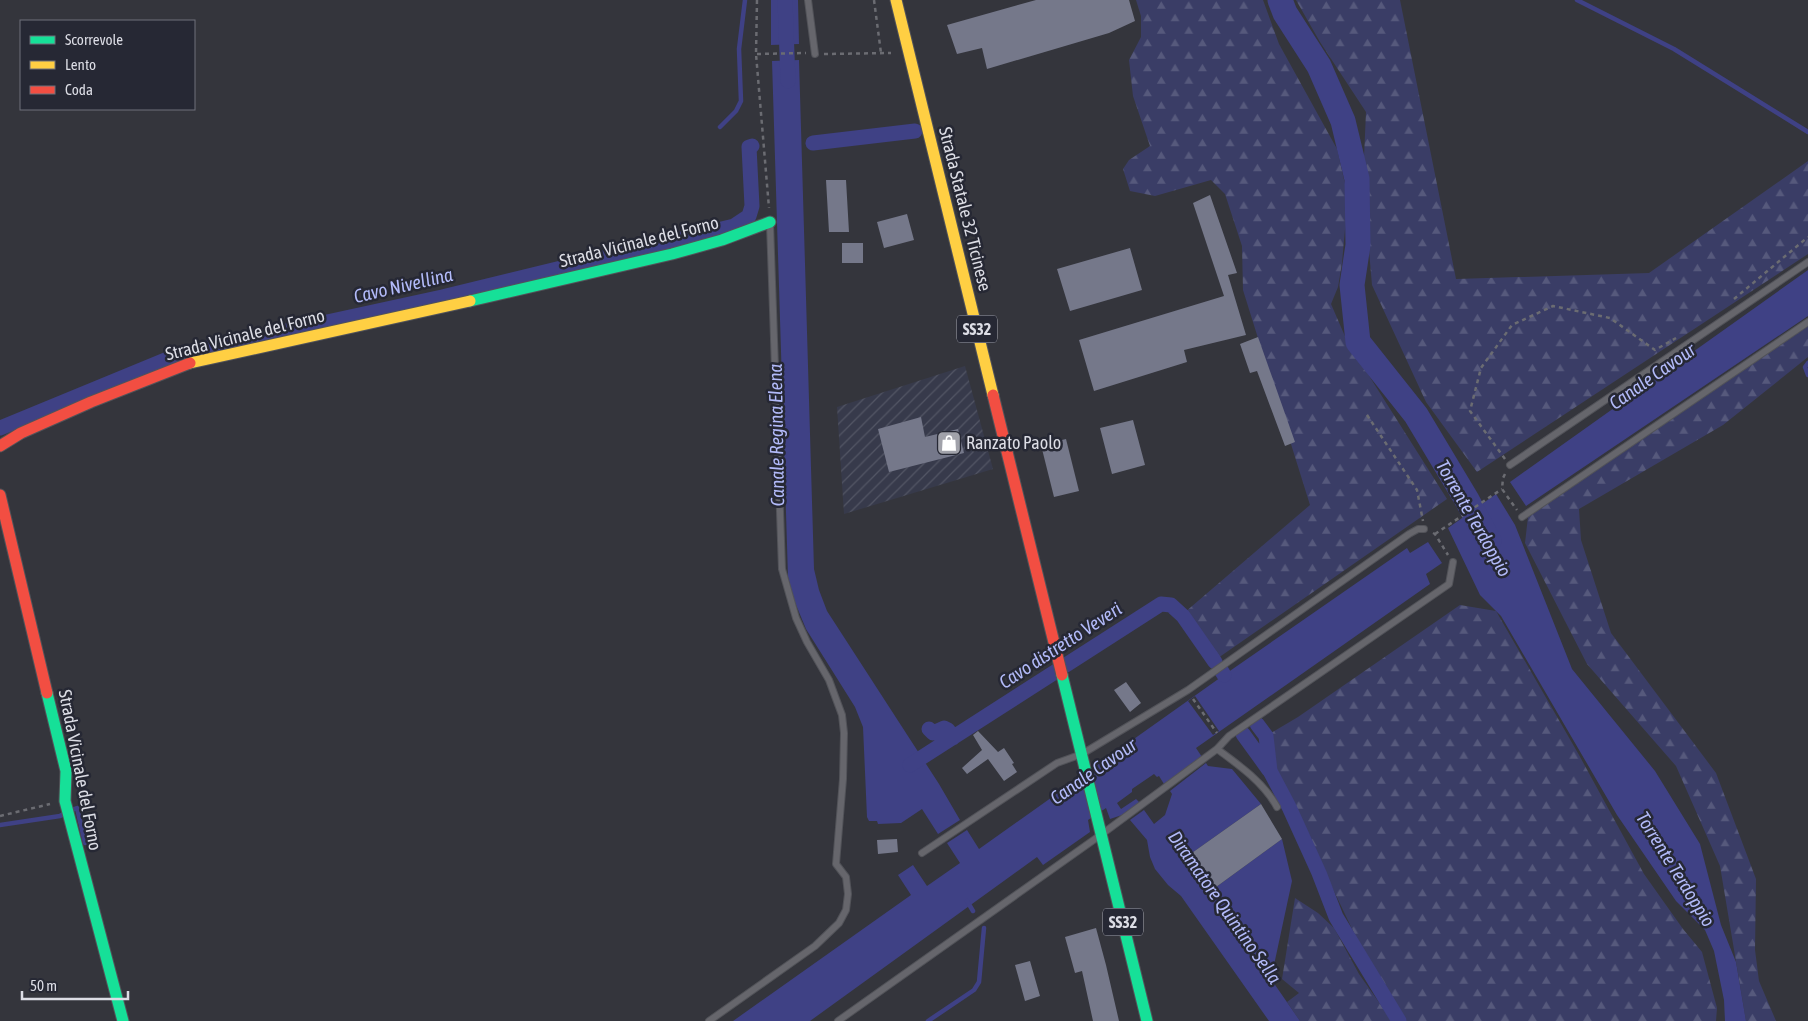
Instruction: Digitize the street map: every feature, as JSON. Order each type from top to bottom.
[{"type":"street","name":"Strada Statale 32 Ticinese","points":[[896,0],[1082,754]]},
{"type":"street","name":"Strada Vicinale del Forno","points":[[0,446],[14,437],[85,404],[193,362],[541,285],[698,247],[770,222]]},
{"type":"street","name":"Strada Vicinale del Forno","points":[[0,495],[66,771],[67,808],[123,1021]]},
{"type":"street","name":"SS32","points":[[1082,754],[1147,1021]]},
{"type":"lane","points":[[808,0],[815,54]]},
{"type":"lane","points":[[709,1021],[815,946],[839,923],[846,910],[848,894],[846,876],[836,864],[843,780],[842,714],[829,680],[807,642],[796,618],[782,569],[770,222]]},
{"type":"lane","points":[[1510,465],[1808,262]]},
{"type":"lane","points":[[1522,517],[1808,322]]},
{"type":"lane","points":[[922,853],[1057,764],[1082,754],[1188,690],[1409,534],[1418,529],[1424,529]]},
{"type":"lane","points":[[838,1021],[1101,829],[1218,749],[1229,736],[1448,584],[1452,562]]},
{"type":"lane","points":[[1218,749],[1257,781],[1278,807]]},
{"type":"path","points":[[757,0],[756,54],[770,222]]},
{"type":"path","points":[[874,0],[881,53]]},
{"type":"path","points":[[815,54],[908,52]]},
{"type":"path","points":[[756,54],[799,53]]},
{"type":"path","points":[[1731,301],[1808,237]]},
{"type":"path","points":[[1522,517],[1502,489],[1503,478],[1510,465],[1470,411],[1481,368],[1512,324],[1553,306],[1610,318],[1656,350],[1678,337]]},
{"type":"path","points":[[1367,415],[1417,490],[1424,529]]},
{"type":"path","points":[[1452,562],[1435,534],[1502,489]]},
{"type":"path","points":[[1192,698],[1217,733]]},
{"type":"path","points":[[0,816],[67,808]]},
{"type":"shaded area","points":[[965,366],[993,469],[844,514],[837,407]]},
{"type":"green space","points":[[1136,0],[1263,0],[1279,44],[1337,149],[1345,184],[1346,218],[1342,263],[1338,287],[1331,304],[1347,341],[1447,499],[1218,658],[1184,613],[1310,505],[1243,290],[1242,246],[1225,194],[1211,180],[1155,196],[1130,191],[1123,169],[1129,160],[1150,146],[1133,96],[1129,60],[1141,37],[1141,16]]},
{"type":"green space","points":[[1296,0],[1400,0],[1456,279],[1649,273],[1808,161],[1808,254],[1477,472],[1426,402],[1372,285],[1363,180],[1366,112],[1320,42]]},
{"type":"green space","points":[[1808,325],[1808,357],[1723,425],[1579,509],[1581,540],[1611,633],[1716,773],[1756,879],[1755,950],[1759,981],[1776,1021],[1746,1021],[1720,866],[1676,766],[1587,664],[1525,543],[1528,517]]},
{"type":"green space","points":[[1460,605],[1496,611],[1579,755],[1644,874],[1683,929],[1702,952],[1717,1008],[1716,1021],[1405,1021],[1389,998],[1366,958],[1275,768],[1271,733],[1298,717]]},
{"type":"green space","points":[[1295,898],[1318,913],[1334,928],[1359,974],[1392,1021],[1300,1021],[1287,1002],[1299,993],[1282,979]]},
{"type":"water","points":[[771,0],[798,0],[799,44],[771,45]]},
{"type":"water","points":[[799,60],[814,569],[827,611],[939,784],[960,820],[938,834],[922,809],[901,823],[878,824],[877,821],[869,821],[867,817],[863,727],[855,707],[806,629],[794,600],[788,577],[772,61]]},
{"type":"water","points":[[1808,270],[1808,316],[1526,506],[1510,482]]},
{"type":"water","points":[[1496,494],[1515,525],[1572,669],[1655,771],[1700,844],[1721,925],[1736,962],[1746,1021],[1725,1021],[1724,1000],[1714,951],[1705,930],[1676,901],[1617,815],[1501,616],[1480,595],[1448,528]]},
{"type":"water","name":"Canale Cavour","points":[[1428,542],[1442,563],[1426,574],[1430,584],[1196,748],[1202,757],[1164,784],[1159,776],[1157,777],[1154,774],[1132,789],[1132,792],[1117,803],[1121,809],[1136,799],[1140,803],[1122,815],[1110,819],[1106,808],[1088,820],[1090,832],[1043,865],[1037,857],[810,1021],[733,1021],[911,895],[898,875],[913,865],[927,886],[960,863],[947,843],[967,830],[979,849],[1407,548],[1410,553]]},
{"type":"water","name":"Diramatore Quintino Sella","points":[[1206,763],[1208,766],[1232,769],[1261,804],[1189,855],[1212,890],[1282,839],[1292,881],[1271,979],[1300,1021],[1269,1021],[1181,896],[1168,885],[1155,869],[1150,857],[1147,840],[1130,820],[1144,810],[1154,824],[1165,815],[1172,794],[1170,791]]},
{"type":"pier","points":[[1195,696],[1219,731],[1213,735],[1188,701]]},
{"type":"building","points":[[1036,0],[1129,0],[1135,21],[1109,33],[987,69],[982,48],[957,54],[947,25]]},
{"type":"building","points":[[826,180],[846,180],[849,232],[829,232]]},
{"type":"building","points":[[1210,195],[1237,273],[1228,275],[1246,335],[1184,350],[1187,362],[1094,391],[1079,340],[1224,296],[1193,203]]},
{"type":"building","points":[[907,214],[914,240],[884,248],[877,222]]},
{"type":"building","points":[[842,243],[863,243],[863,263],[842,263]]},
{"type":"building","points":[[1130,248],[1142,290],[1070,311],[1057,269]]},
{"type":"building","points":[[1258,337],[1295,442],[1285,446],[1257,371],[1250,373],[1240,344]]},
{"type":"building","points":[[921,417],[925,437],[958,429],[964,453],[889,472],[878,429]]},
{"type":"building","points":[[1133,420],[1145,465],[1112,474],[1100,428]]},
{"type":"building","points":[[1066,439],[1079,491],[1054,497],[1041,445]]},
{"type":"building","points":[[1126,682],[1141,703],[1130,712],[1114,690]]},
{"type":"building","points":[[978,731],[998,752],[1004,748],[1014,763],[1012,764],[1017,772],[1004,781],[988,759],[967,774],[962,768],[982,750],[973,735]]},
{"type":"building","points":[[1261,804],[1282,839],[1212,890],[1189,855]]},
{"type":"building","points":[[897,839],[898,852],[878,854],[877,840]]},
{"type":"building","points":[[1096,928],[1119,1021],[1093,1021],[1082,971],[1075,973],[1065,937]]},
{"type":"building","points":[[1030,961],[1040,996],[1025,1001],[1015,965]]},
{"type":"waterway","points":[[720,127],[736,111],[741,101],[739,49],[745,0]]},
{"type":"waterway","name":"Canale Regina Elena","points":[[785,0],[788,81]]},
{"type":"waterway","name":"Torrente Terdoppio","points":[[1280,0],[1285,13],[1319,66],[1343,121],[1357,179],[1358,245],[1352,285],[1358,342],[1416,415],[1467,500],[1489,541]]},
{"type":"waterway","points":[[1577,0],[1674,49],[1808,132]]},
{"type":"waterway","points":[[813,143],[915,131]]},
{"type":"waterway","name":"Cavo Nivellina","points":[[0,428],[180,354],[442,297],[734,226],[749,216],[752,206],[749,147],[752,146]]},
{"type":"waterway","points":[[1808,363],[1805,367],[1808,375]]},
{"type":"waterway","name":"Cavo distretto Veveri","points":[[910,765],[1161,604],[1171,605],[1183,616],[1215,662]]},
{"type":"waterway","name":"Cavo distretto Veveri","points":[[1221,670],[1224,675]]},
{"type":"waterway","name":"Cavo distretto Veveri","points":[[1257,724],[1266,736],[1270,771],[1289,807],[1319,873],[1336,917],[1399,1021]]},
{"type":"waterway","name":"Cavo Nivellina","points":[[929,729],[933,733],[944,728],[948,730],[953,738]]},
{"type":"waterway","points":[[1243,734],[1269,770]]},
{"type":"waterway","points":[[72,810],[77,808],[85,843]]},
{"type":"waterway","points":[[0,825],[60,816],[65,813]]},
{"type":"waterway","points":[[967,901],[973,911]]},
{"type":"waterway","points":[[928,1021],[974,990],[979,982],[984,928]]},
{"type":"traffic: fast","points":[[470,301],[672,254],[722,240],[770,222]]},
{"type":"traffic: fast","points":[[1062,675],[1147,1021]]},
{"type":"traffic: fast","points":[[47,693],[66,771],[65,801],[123,1021]]},
{"type":"traffic: slow","points":[[896,0],[993,395]]},
{"type":"traffic: slow","points":[[190,363],[470,301]]},
{"type":"traffic: jam","points":[[0,446],[21,433],[91,402],[190,363]]},
{"type":"traffic: jam","points":[[993,395],[1062,675]]},
{"type":"traffic: jam","points":[[0,495],[47,693]]},
{"type":"place","name":"Ranzato Paolo","points":[[949,443]]}]
